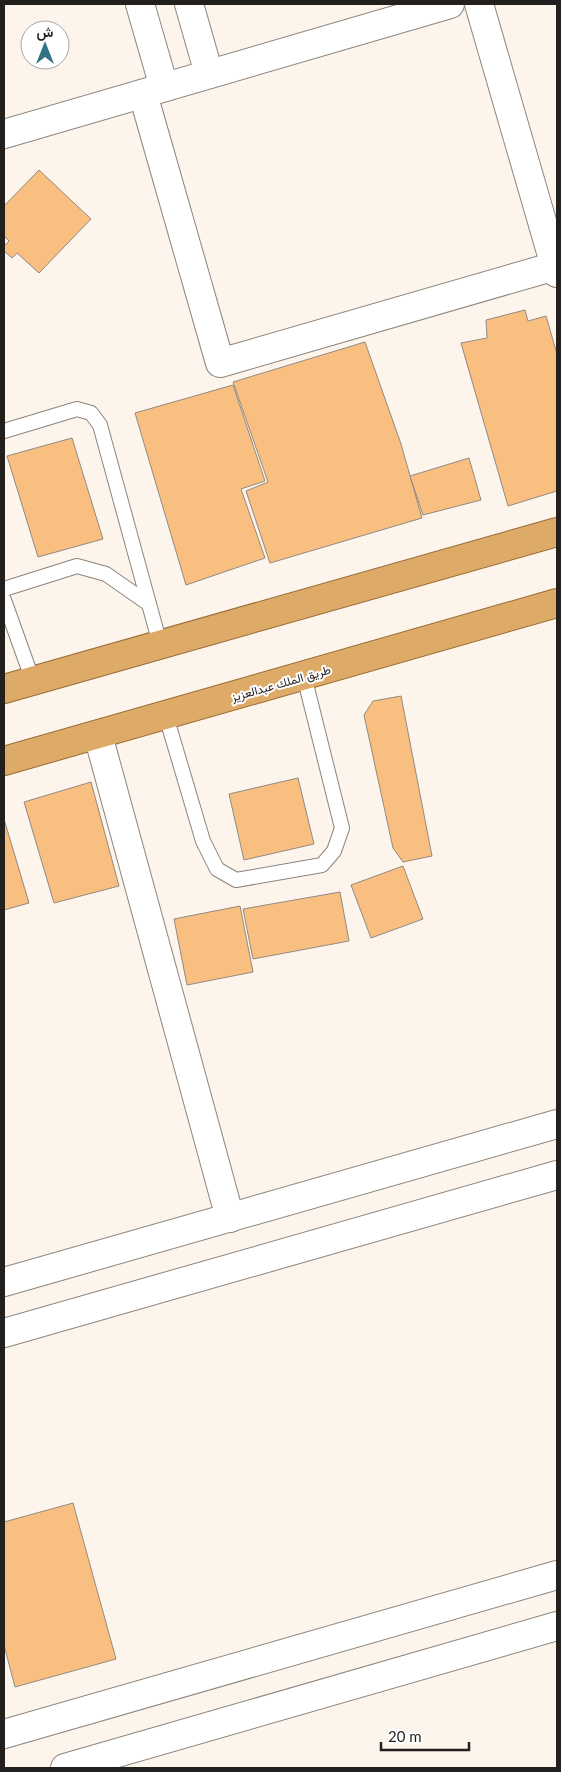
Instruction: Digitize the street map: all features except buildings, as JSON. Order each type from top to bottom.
[{"type":"highway","points":[[4,689],[557,532]]},
{"type":"highway","name":"طريق الملك عبدالعزيز","points":[[4,761],[557,603]]},
{"type":"street","points":[[140,4],[154,90],[220,363],[556,270],[479,4]]},
{"type":"street","points":[[189,4],[209,74]]},
{"type":"street","points":[[4,134],[450,4]]},
{"type":"street","points":[[98,735],[230,1218]]},
{"type":"street","points":[[4,1282],[557,1124]]},
{"type":"street","points":[[4,1333],[557,1175]]},
{"type":"street","points":[[4,1734],[557,1575]]},
{"type":"street","points":[[65,1768],[557,1626]]},
{"type":"lane","points":[[4,431],[78,409],[90,413],[100,425],[160,644]]},
{"type":"lane","points":[[4,589],[77,566],[106,574],[149,604]]},
{"type":"lane","points":[[4,600],[33,681]]},
{"type":"lane","points":[[166,716],[203,840],[217,869],[236,880],[322,865],[334,851],[342,828],[304,676]]}]
